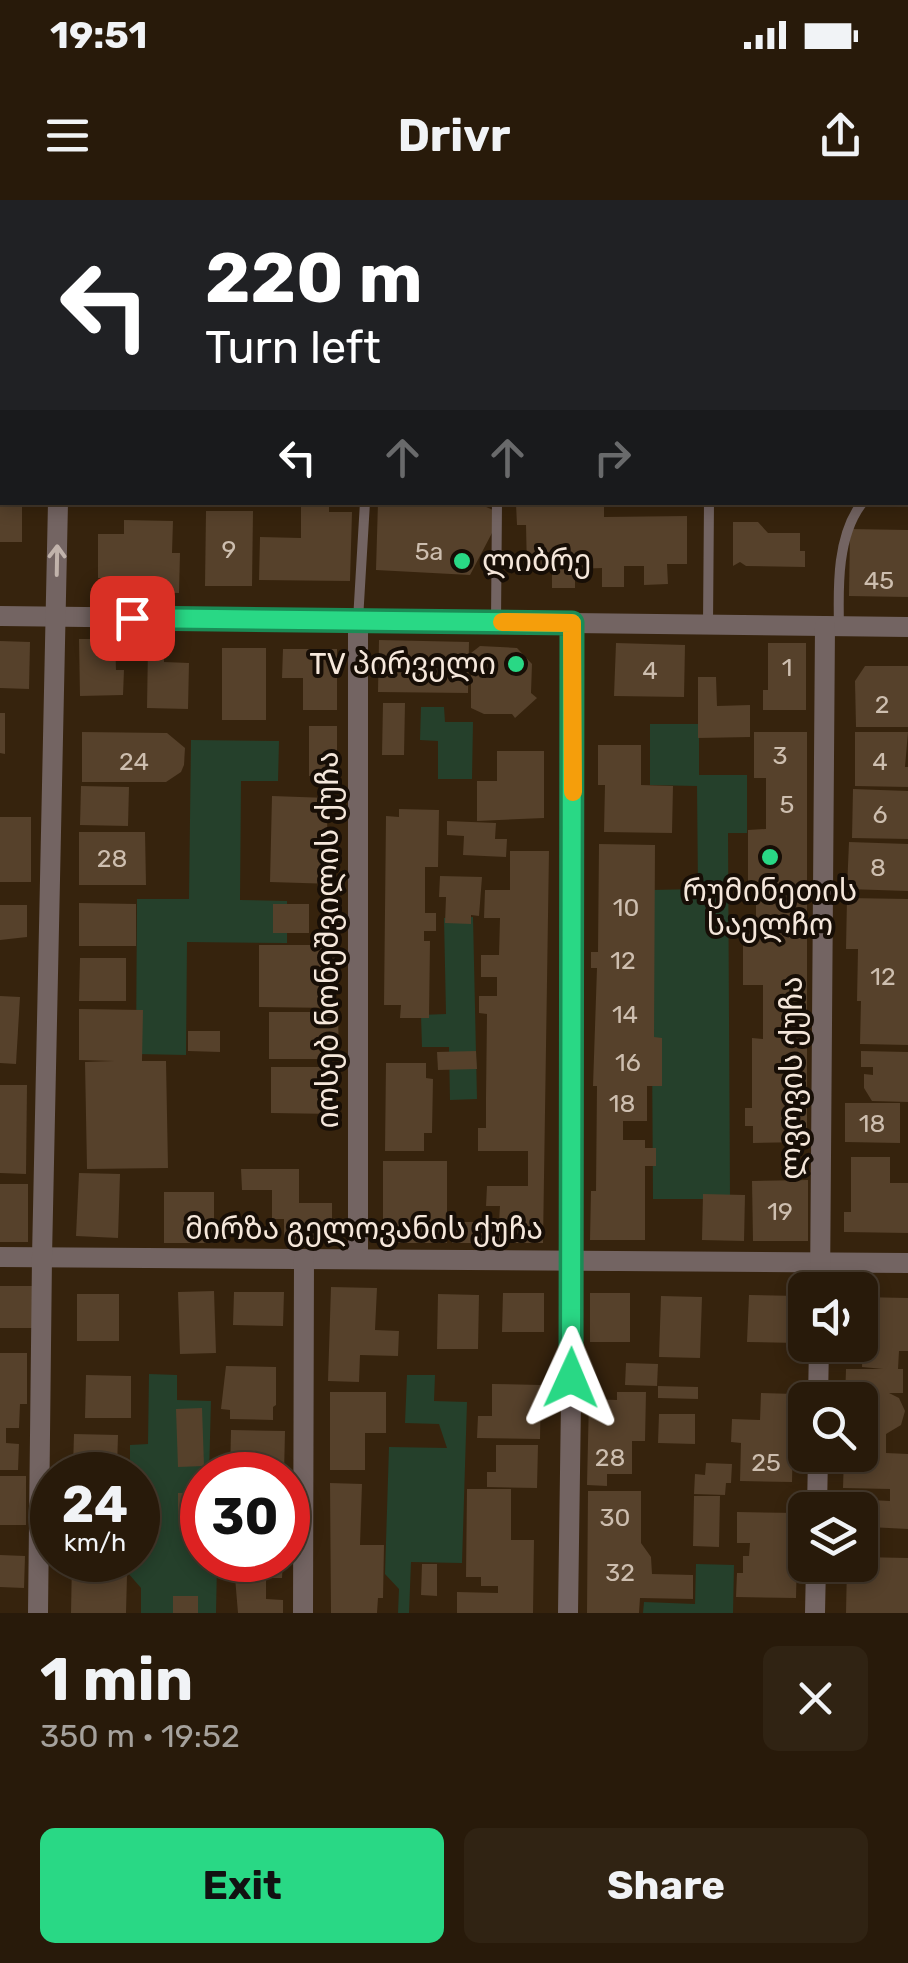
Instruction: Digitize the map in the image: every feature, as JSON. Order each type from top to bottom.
[{"type":"street","points":[[38,1613],[58,505]]},
{"type":"street","points":[[0,616],[908,626]]},
{"type":"street","name":"იოსებ ნონეშვილის ქუჩა","points":[[358,620],[358,1259]]},
{"type":"street","points":[[568,1613],[573,1260],[572,623]]},
{"type":"street","name":"ლვოვის ქუჩა","points":[[821,1272],[832,626]]},
{"type":"street","name":"მირზა გელოვანის ქუჩა","points":[[0,1257],[908,1263]]},
{"type":"street","points":[[304,1259],[304,1613]]},
{"type":"street","points":[[815,1613],[816,1582]]},
{"type":"lane","points":[[358,620],[365,505]]},
{"type":"lane","points":[[496,622],[497,505]]},
{"type":"lane","points":[[708,624],[709,505]]},
{"type":"lane","points":[[832,626],[848,524],[861,505]]},
{"type":"green space","points":[[421,707],[444,707],[445,722],[473,722],[472,779],[438,779],[438,741],[420,740]]},
{"type":"green space","points":[[650,724],[699,724],[699,775],[747,775],[747,833],[728,833],[730,1199],[653,1199],[651,890],[698,889],[697,786],[650,785]]},
{"type":"green space","points":[[191,740],[279,741],[278,781],[241,781],[240,900],[287,901],[287,943],[187,942],[186,1055],[136,1054],[137,899],[189,899]]},
{"type":"green space","points":[[473,917],[477,1099],[450,1100],[449,1047],[422,1047],[421,1015],[446,1014],[444,918]]},
{"type":"green space","points":[[149,1374],[177,1375],[177,1400],[211,1401],[210,1452],[180,1452],[180,1582],[217,1582],[216,1613],[141,1613],[141,1588],[136,1582],[160,1582],[160,1452],[130,1452],[130,1445],[148,1444]]},
{"type":"green space","points":[[407,1375],[435,1375],[434,1401],[467,1402],[462,1563],[411,1562],[409,1613],[398,1613],[399,1589],[385,1574],[389,1447],[447,1448],[439,1424],[405,1423]]},
{"type":"green space","points":[[696,1564],[734,1565],[733,1613],[643,1613],[644,1602],[695,1604]]},
{"type":"building","points":[[0,505],[22,505],[22,542],[0,542]]},
{"type":"building","points":[[301,505],[329,505],[329,512],[352,512],[350,581],[259,580],[260,537],[301,538]]},
{"type":"building","points":[[378,505],[484,505],[493,510],[492,533],[470,575],[376,570]]},
{"type":"building","points":[[516,505],[604,505],[604,517],[687,516],[687,564],[667,564],[668,584],[644,585],[644,566],[624,566],[624,587],[602,587],[602,568],[575,569],[575,588],[552,588],[552,569],[527,570],[526,525],[517,525]]},
{"type":"building","points":[[206,511],[253,511],[252,586],[205,586]]},
{"type":"building","points":[[124,520],[173,521],[172,553],[180,553],[179,593],[123,592],[123,579],[98,578],[98,534],[124,534]]},
{"type":"building","points":[[733,522],[758,522],[768,533],[800,533],[805,567],[746,566],[740,562],[733,566]]},
{"type":"building","points":[[850,529],[908,530],[908,597],[849,596]]},
{"type":"building","points":[[79,639],[115,639],[116,670],[124,670],[123,695],[80,696]]},
{"type":"building","points":[[379,640],[469,642],[468,693],[378,692]]},
{"type":"building","points":[[0,641],[30,642],[29,689],[0,688]]},
{"type":"building","points":[[616,643],[685,645],[684,697],[614,696]]},
{"type":"building","points":[[768,643],[806,643],[806,710],[763,710],[763,690],[768,690]]},
{"type":"building","points":[[148,646],[164,647],[164,662],[189,663],[188,709],[147,708]]},
{"type":"building","points":[[480,646],[517,648],[532,664],[531,693],[537,698],[515,718],[512,714],[484,714],[471,708],[471,653]]},
{"type":"building","points":[[222,648],[266,648],[266,720],[222,720]]},
{"type":"building","points":[[283,649],[337,649],[337,710],[303,710],[303,678],[282,678]]},
{"type":"building","points":[[865,666],[908,666],[908,727],[856,727],[855,681]]},
{"type":"building","points":[[698,677],[716,677],[717,706],[750,705],[750,737],[698,738]]},
{"type":"building","points":[[383,703],[405,703],[404,755],[382,755]]},
{"type":"building","points":[[0,713],[5,713],[5,754],[0,753]]},
{"type":"building","points":[[309,726],[337,726],[337,776],[309,776]]},
{"type":"building","points":[[82,732],[167,733],[185,748],[184,765],[181,772],[166,782],[82,782]]},
{"type":"building","points":[[754,732],[807,732],[807,1142],[753,1143],[753,1126],[745,1126],[745,1108],[752,1108],[752,1038],[763,1039],[763,985],[743,985],[743,932],[756,932],[756,885],[748,885],[748,830],[766,829],[766,778],[754,778]]},
{"type":"building","points":[[855,732],[908,732],[908,787],[855,786]]},
{"type":"building","points":[[598,745],[641,745],[641,785],[673,786],[672,833],[604,832],[605,785],[598,785]]},
{"type":"building","points":[[497,751],[544,751],[544,818],[477,821],[477,781],[497,781]]},
{"type":"building","points":[[81,786],[129,787],[128,826],[80,825]]},
{"type":"building","points":[[853,789],[908,791],[908,839],[852,838]]},
{"type":"building","points":[[272,796],[328,798],[327,833],[335,833],[334,884],[270,882]]},
{"type":"building","points":[[399,809],[439,810],[438,867],[425,867],[425,913],[436,913],[436,931],[424,931],[424,941],[430,941],[429,1018],[400,1018],[401,1005],[384,1005],[386,816],[399,817]]},
{"type":"building","points":[[0,817],[31,817],[31,882],[0,882]]},
{"type":"building","points":[[447,821],[496,823],[495,839],[507,839],[506,857],[463,855],[464,836],[447,835]]},
{"type":"building","points":[[79,832],[145,832],[146,885],[79,885]]},
{"type":"building","points":[[849,842],[908,844],[908,891],[847,889]]},
{"type":"building","points":[[599,844],[655,845],[654,1037],[662,1038],[662,1086],[647,1086],[647,1121],[623,1121],[623,1140],[645,1140],[645,1148],[656,1148],[656,1166],[645,1166],[645,1240],[590,1240],[591,1191],[596,1191],[597,1086],[593,1086],[597,968],[591,968],[591,952],[598,952]]},
{"type":"building","points":[[510,851],[549,851],[543,1243],[452,1243],[452,1222],[499,1222],[500,1206],[486,1206],[487,1186],[528,1186],[528,1151],[478,1151],[478,1128],[486,1128],[487,1014],[479,1013],[479,996],[497,996],[497,977],[481,977],[481,955],[499,955],[500,918],[484,918],[485,890],[510,890]]},
{"type":"building","points":[[440,876],[482,877],[479,916],[471,915],[471,924],[445,923],[446,897],[439,897]]},
{"type":"building","points":[[847,898],[908,899],[908,1045],[860,1044],[858,949],[846,949]]},
{"type":"building","points":[[79,903],[136,904],[136,946],[79,946]]},
{"type":"building","points":[[273,904],[309,904],[309,933],[273,933]]},
{"type":"building","points":[[0,905],[27,905],[27,937],[0,940]]},
{"type":"building","points":[[259,945],[335,945],[335,1008],[259,1007]]},
{"type":"building","points":[[80,958],[126,958],[126,1001],[79,1001]]},
{"type":"building","points":[[0,996],[20,997],[16,1064],[0,1063]]},
{"type":"building","points":[[79,1009],[143,1010],[142,1061],[166,1061],[168,1168],[87,1169],[85,1062],[114,1061],[79,1060]]},
{"type":"building","points":[[269,1012],[338,1012],[339,1059],[269,1059]]},
{"type":"building","points":[[188,1031],[220,1031],[220,1052],[188,1051]]},
{"type":"building","points":[[476,1051],[477,1069],[438,1070],[437,1052]]},
{"type":"building","points":[[861,1051],[908,1052],[908,1102],[872,1101],[864,1088],[864,1074],[873,1075],[873,1067],[861,1067]]},
{"type":"building","points":[[386,1063],[426,1063],[426,1078],[433,1079],[432,1133],[424,1133],[424,1151],[385,1151]]},
{"type":"building","points":[[271,1067],[334,1067],[334,1114],[271,1113]]},
{"type":"building","points":[[0,1085],[27,1085],[26,1174],[0,1173]]},
{"type":"building","points":[[845,1103],[900,1103],[900,1143],[845,1142]]},
{"type":"building","points":[[851,1157],[890,1157],[890,1183],[908,1183],[908,1233],[844,1232],[844,1212],[851,1212]]},
{"type":"building","points":[[383,1161],[447,1161],[447,1243],[383,1243]]},
{"type":"building","points":[[241,1169],[299,1169],[299,1203],[332,1203],[332,1239],[284,1239],[284,1219],[272,1219],[272,1190],[242,1190]]},
{"type":"building","points":[[79,1173],[120,1174],[118,1238],[76,1236]]},
{"type":"building","points":[[808,1180],[808,1241],[753,1241],[752,1181]]},
{"type":"building","points":[[0,1184],[28,1184],[28,1242],[0,1242]]},
{"type":"building","points":[[164,1192],[214,1192],[214,1243],[164,1243]]},
{"type":"building","points":[[703,1194],[745,1195],[744,1241],[702,1240]]},
{"type":"building","points":[[0,1286],[33,1286],[33,1328],[0,1328]]},
{"type":"building","points":[[331,1287],[377,1288],[375,1330],[399,1331],[398,1356],[360,1355],[359,1382],[328,1381]]},
{"type":"building","points":[[214,1291],[216,1353],[180,1354],[178,1292]]},
{"type":"building","points":[[234,1292],[284,1292],[283,1326],[233,1325]]},
{"type":"building","points":[[503,1293],[544,1293],[544,1332],[502,1332]]},
{"type":"building","points":[[590,1293],[630,1293],[630,1342],[590,1342]]},
{"type":"building","points":[[77,1294],[119,1294],[119,1341],[77,1341]]},
{"type":"building","points":[[438,1294],[479,1295],[478,1349],[437,1349]]},
{"type":"building","points":[[749,1295],[788,1296],[788,1343],[747,1342]]},
{"type":"building","points":[[661,1296],[702,1297],[700,1358],[659,1357]]},
{"type":"building","points":[[878,1297],[908,1298],[908,1351],[899,1351],[898,1369],[903,1369],[903,1393],[889,1393],[899,1398],[905,1411],[901,1425],[886,1434],[886,1453],[908,1454],[908,1529],[878,1527],[878,1500],[890,1501],[890,1489],[843,1488],[843,1472],[878,1472],[878,1382],[846,1382],[846,1369],[883,1369],[862,1367],[862,1362],[878,1362]]},
{"type":"building","points":[[0,1353],[27,1353],[27,1404],[20,1404],[19,1428],[6,1428],[6,1443],[19,1444],[18,1470],[0,1470]]},
{"type":"building","points":[[626,1363],[658,1364],[657,1386],[625,1385]]},
{"type":"building","points":[[226,1366],[276,1367],[273,1420],[230,1419],[230,1410],[221,1409]]},
{"type":"building","points":[[86,1375],[131,1376],[131,1418],[85,1418]]},
{"type":"building","points":[[492,1384],[541,1385],[540,1439],[477,1438],[478,1416],[492,1416]]},
{"type":"building","points":[[658,1386],[698,1387],[698,1399],[658,1398]]},
{"type":"building","points":[[330,1392],[386,1392],[386,1433],[365,1433],[365,1470],[330,1470]]},
{"type":"building","points":[[617,1392],[646,1392],[645,1441],[632,1441],[632,1474],[607,1474],[607,1486],[587,1485],[589,1399],[617,1400]]},
{"type":"building","points":[[761,1393],[788,1394],[788,1472],[792,1472],[792,1482],[740,1481],[741,1443],[731,1442],[732,1419],[760,1420]]},
{"type":"building","points":[[202,1408],[204,1452],[180,1452],[180,1467],[178,1467],[176,1409]]},
{"type":"building","points":[[659,1414],[695,1414],[695,1444],[658,1443]]},
{"type":"building","points":[[231,1430],[285,1431],[285,1452],[231,1452]]},
{"type":"building","points":[[74,1434],[118,1435],[118,1452],[73,1452]]},
{"type":"building","points":[[496,1445],[538,1445],[537,1488],[487,1487],[487,1472],[496,1472]]},
{"type":"building","points":[[706,1463],[732,1464],[731,1483],[726,1483],[725,1495],[694,1494],[695,1474],[705,1475]]},
{"type":"building","points":[[0,1476],[26,1476],[26,1525],[0,1525]]},
{"type":"building","points":[[330,1483],[362,1484],[360,1545],[384,1545],[383,1598],[378,1598],[377,1613],[331,1613]]},
{"type":"building","points":[[467,1489],[511,1489],[511,1540],[534,1540],[533,1613],[457,1613],[457,1592],[498,1593],[498,1586],[481,1586],[481,1577],[466,1577]]},
{"type":"building","points":[[588,1491],[641,1491],[641,1543],[651,1557],[652,1574],[693,1575],[693,1599],[640,1598],[639,1613],[587,1613]]},
{"type":"building","points":[[694,1496],[720,1496],[719,1547],[693,1546]]},
{"type":"building","points":[[737,1512],[788,1513],[788,1582],[796,1582],[796,1598],[736,1597],[737,1573],[743,1573],[743,1556],[749,1556],[750,1543],[737,1543]]},
{"type":"building","points":[[0,1555],[25,1556],[24,1588],[0,1587]]},
{"type":"building","points":[[878,1557],[908,1558],[908,1613],[846,1613],[847,1582],[878,1582]]},
{"type":"building","points":[[422,1564],[437,1564],[437,1596],[421,1595]]},
{"type":"building","points":[[72,1582],[127,1582],[126,1613],[71,1613]]},
{"type":"building","points":[[235,1582],[266,1582],[266,1599],[283,1600],[283,1613],[238,1613]]},
{"type":"building","points":[[173,1596],[198,1596],[198,1613],[173,1613]]},
{"type":"slow traffic","points":[[502,622],[572,623],[573,792]]},
{"type":"place","name":"ლიბრე","points":[[462,561]]},
{"type":"place","name":"TV პირველი","points":[[516,664]]},
{"type":"place","name":"რუმინეთის საელჩო","points":[[770,857]]},
{"type":"route","points":[[132,618],[572,623],[571,1378]]}]
